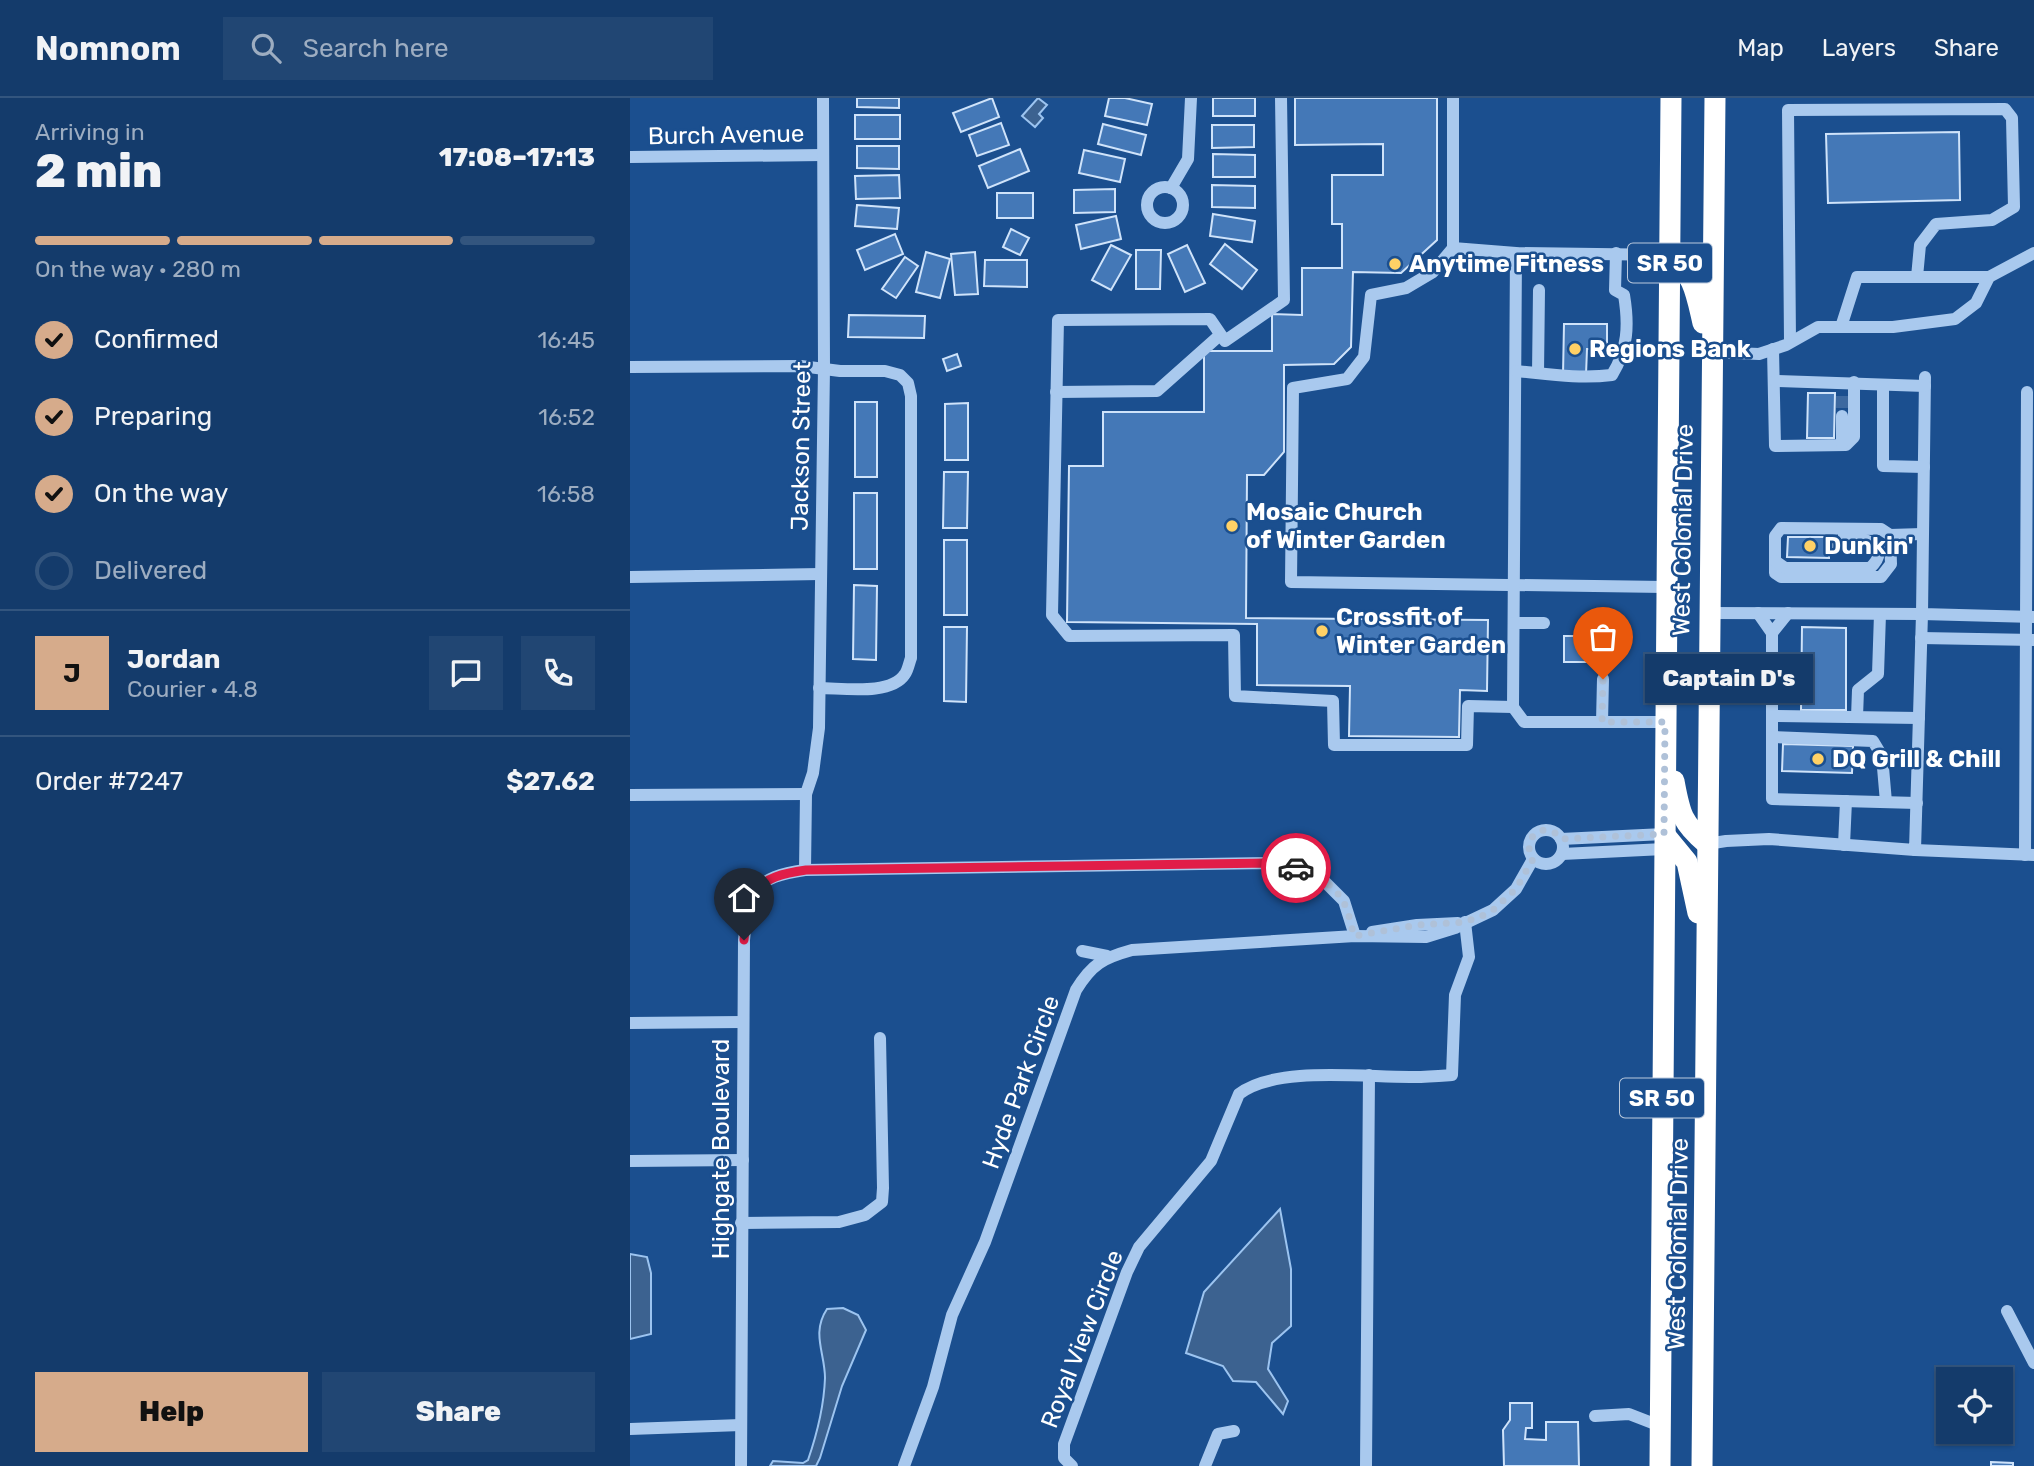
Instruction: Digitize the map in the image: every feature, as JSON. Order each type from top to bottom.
[{"type":"highway","name":"West Colonial Drive","points":[[1662,1466],[1660,1426],[1665,587],[1671,98]]},
{"type":"highway","name":"West Colonial Drive","points":[[1702,1466],[1714,98]]},
{"type":"highway","points":[[1670,255],[1685,267],[1693,282],[1710,352]]},
{"type":"highway","points":[[1665,726],[1679,812],[1690,830],[1707,844]]},
{"type":"highway","points":[[1664,842],[1687,862],[1708,956]]},
{"type":"street","name":"Jackson Street","points":[[806,794],[813,773],[819,688],[824,368],[823,98]]},
{"type":"street","points":[[1171,188],[1188,159],[1191,98]]},
{"type":"street","points":[[1281,98],[1284,300],[1225,341],[1210,319],[1058,320],[1052,615],[1069,636],[1234,635],[1235,696],[1334,701],[1334,745],[1467,746],[1468,706],[1513,707]]},
{"type":"street","points":[[1453,98],[1453,248],[1433,272],[1406,288],[1371,295],[1364,357],[1347,379],[1293,388],[1291,582],[1665,587]]},
{"type":"street","points":[[1790,341],[1788,110],[2005,109],[2012,118],[2014,207],[1992,220],[1936,224],[1920,245],[1917,277]]},
{"type":"street","name":"Burch Avenue","points":[[630,157],[823,155]]},
{"type":"street","points":[[1453,248],[1516,253],[1670,255]]},
{"type":"street","points":[[1516,253],[1513,707],[1524,722],[1602,722],[1665,726]]},
{"type":"street","points":[[1841,327],[1857,276],[1989,277],[2034,253]]},
{"type":"street","points":[[1516,372],[1550,376],[1612,375],[1623,357],[1626,339],[1624,295],[1615,290],[1616,254]]},
{"type":"street","points":[[1710,352],[1759,354],[1818,327],[1892,327],[1955,319],[1976,303],[1989,277]]},
{"type":"street","points":[[1538,373],[1539,290]]},
{"type":"street","points":[[1056,392],[1157,391],[1220,334]]},
{"type":"street","points":[[1773,349],[1775,446],[1846,445],[1854,437],[1848,382]]},
{"type":"street","points":[[630,368],[801,366],[885,371],[900,375],[908,383],[911,396],[911,658],[906,673],[895,685],[882,688],[819,688]]},
{"type":"street","points":[[1775,381],[1848,382],[1884,386],[1925,381],[1915,850]]},
{"type":"street","points":[[1842,396],[1848,382]]},
{"type":"street","points":[[1884,386],[1883,466],[1924,467]]},
{"type":"street","points":[[1707,844],[1769,839],[2030,855],[2031,517],[2027,392]]},
{"type":"street","points":[[1842,415],[1842,445]]},
{"type":"street","points":[[1890,535],[1891,564],[1881,577],[1781,577],[1775,573],[1776,534],[1782,528],[1881,529],[1890,535],[1922,534]]},
{"type":"street","points":[[1775,561],[1785,568],[1870,568],[1876,563],[1878,555],[1876,547],[1861,537],[1776,534]]},
{"type":"street","points":[[630,577],[820,574]]},
{"type":"street","points":[[1708,613],[2031,617]]},
{"type":"street","points":[[1758,613],[1772,633],[1772,799],[1916,803]]},
{"type":"street","points":[[1772,633],[1788,613]]},
{"type":"street","points":[[1857,717],[1858,690],[1878,674],[1880,614]]},
{"type":"street","points":[[1514,623],[1544,623]]},
{"type":"street","points":[[1921,638],[2031,640]]},
{"type":"street","points":[[1602,722],[1603,679]]},
{"type":"street","points":[[1772,716],[1919,718]]},
{"type":"street","points":[[1772,737],[1873,741],[1882,756],[1886,802]]},
{"type":"street","points":[[630,795],[806,794],[806,870]]},
{"type":"street","points":[[1844,845],[1846,801]]},
{"type":"street","points":[[1541,830],[1553,831],[1561,839],[1562,853],[1549,864],[1538,862],[1530,854],[1529,842],[1541,830]]},
{"type":"street","points":[[1561,839],[1664,842]]},
{"type":"street","points":[[1562,853],[1664,842]]},
{"type":"street","points":[[1082,950],[1107,956],[1132,950],[1354,936],[1417,925],[1465,922],[1493,910],[1516,889],[1533,859]]},
{"type":"street","name":"Highgate Boulevard","points":[[741,1466],[742,1022],[747,910],[759,886],[769,878],[783,873],[806,870],[1269,863],[1304,869],[1324,881],[1344,901],[1354,936]]},
{"type":"street","name":"Royal View Circle","points":[[1072,1466],[1064,1458],[1064,1444],[1127,1272],[1139,1247],[1211,1161],[1239,1094],[1248,1087],[1304,1076],[1452,1075],[1455,995],[1469,957],[1465,922]]},
{"type":"street","name":"Hyde Park Circle","points":[[904,1466],[933,1387],[952,1315],[985,1242],[1076,990],[1087,971],[1107,956]]},
{"type":"street","points":[[630,1023],[742,1022]]},
{"type":"street","points":[[741,1223],[839,1222],[865,1215],[881,1202],[880,1038]]},
{"type":"street","points":[[1366,1466],[1369,1075]]},
{"type":"street","points":[[630,1161],[743,1160]]},
{"type":"street","points":[[2007,1311],[2034,1363]]},
{"type":"street","points":[[1595,1416],[1629,1414],[1660,1426]]},
{"type":"street","points":[[630,1429],[741,1425]]},
{"type":"street","points":[[1205,1466],[1218,1434],[1234,1431]]},
{"type":"water","points":[[1038,98],[1047,105],[1039,114],[1043,118],[1035,127],[1022,116]]},
{"type":"water","points":[[1280,1209],[1291,1269],[1291,1326],[1272,1343],[1268,1369],[1288,1401],[1283,1414],[1256,1382],[1233,1381],[1223,1366],[1186,1353],[1204,1292]]},
{"type":"water","points":[[630,1254],[647,1257],[651,1273],[651,1334],[630,1339]]},
{"type":"water","points":[[843,1308],[858,1315],[866,1330],[842,1386],[820,1458],[816,1466],[770,1466],[773,1461],[803,1463],[808,1460],[820,1419],[825,1378],[820,1326],[827,1309]]},
{"type":"building","points":[[857,98],[899,98],[899,108],[857,107]]},
{"type":"building","points":[[992,98],[999,117],[961,132],[953,113]]},
{"type":"building","points":[[1109,98],[1125,98],[1152,104],[1147,125],[1105,116]]},
{"type":"building","points":[[1213,98],[1255,98],[1255,116],[1213,116]]},
{"type":"building","points":[[1295,98],[1437,98],[1437,240],[1401,273],[1353,272],[1351,347],[1334,364],[1284,365],[1284,452],[1264,475],[1247,475],[1246,618],[1488,620],[1487,691],[1460,690],[1459,737],[1349,736],[1350,686],[1257,685],[1257,624],[1067,622],[1069,466],[1103,466],[1103,412],[1204,412],[1204,351],[1272,351],[1272,314],[1302,315],[1302,268],[1342,268],[1342,224],[1332,224],[1332,175],[1383,175],[1383,144],[1295,145]]},
{"type":"building","points":[[855,115],[900,115],[900,139],[855,139]]},
{"type":"building","points":[[1001,123],[1009,145],[977,156],[969,135]]},
{"type":"building","points":[[1103,124],[1146,135],[1141,155],[1098,144]]},
{"type":"building","points":[[1212,125],[1254,125],[1254,147],[1212,148]]},
{"type":"building","points":[[1959,132],[1960,200],[1828,203],[1826,134]]},
{"type":"building","points":[[857,146],[899,146],[899,169],[857,168]]},
{"type":"building","points":[[1020,149],[1029,171],[988,188],[979,166]]},
{"type":"building","points":[[1084,150],[1125,159],[1120,182],[1079,173]]},
{"type":"building","points":[[1213,154],[1255,155],[1255,177],[1213,177]]},
{"type":"building","points":[[899,175],[900,198],[856,199],[855,176]]},
{"type":"building","points":[[1212,185],[1255,186],[1255,208],[1212,207]]},
{"type":"building","points":[[1115,189],[1115,212],[1074,213],[1074,190]]},
{"type":"building","points":[[997,193],[1033,193],[1033,218],[997,218]]},
{"type":"building","points":[[857,205],[899,208],[897,229],[855,226]]},
{"type":"building","points":[[1213,214],[1255,221],[1252,242],[1210,236]]},
{"type":"building","points":[[1116,216],[1121,239],[1081,249],[1076,225]]},
{"type":"building","points":[[1011,229],[1029,238],[1020,255],[1003,247]]},
{"type":"building","points":[[895,234],[903,254],[865,270],[857,250]]},
{"type":"building","points":[[1225,244],[1257,270],[1242,289],[1210,264]]},
{"type":"building","points":[[1111,245],[1131,255],[1111,290],[1092,280]]},
{"type":"building","points":[[1187,245],[1205,283],[1185,292],[1168,254]]},
{"type":"building","points":[[1136,250],[1161,250],[1160,289],[1136,289]]},
{"type":"building","points":[[926,252],[950,259],[940,298],[916,292]]},
{"type":"building","points":[[975,252],[978,294],[955,295],[951,254]]},
{"type":"building","points":[[905,257],[918,266],[896,298],[882,289]]},
{"type":"building","points":[[985,260],[1027,260],[1027,287],[984,286]]},
{"type":"building","points":[[849,315],[925,316],[924,338],[848,337]]},
{"type":"building","name":"Regions Bank","points":[[1564,324],[1607,324],[1607,349],[1587,349],[1586,375],[1563,375]]},
{"type":"building","points":[[957,354],[961,366],[947,371],[943,359]]},
{"type":"building","points":[[1808,393],[1835,393],[1834,438],[1807,438]]},
{"type":"building","points":[[855,402],[877,402],[877,477],[855,477]]},
{"type":"building","points":[[968,403],[968,460],[945,460],[945,404]]},
{"type":"building","points":[[944,472],[968,472],[967,528],[943,528]]},
{"type":"building","points":[[854,493],[877,493],[877,569],[854,569]]},
{"type":"building","name":"Dunkin'","points":[[1788,537],[1829,537],[1833,539],[1833,553],[1829,553],[1829,558],[1787,557]]},
{"type":"building","points":[[944,540],[967,540],[967,615],[944,615]]},
{"type":"building","points":[[854,585],[877,586],[876,660],[853,659]]},
{"type":"building","points":[[944,627],[967,627],[966,702],[944,701]]},
{"type":"building","points":[[1802,627],[1846,628],[1846,710],[1801,710]]},
{"type":"building","points":[[1564,636],[1602,636],[1602,662],[1564,662]]},
{"type":"building","name":"DQ Grill & Chill","points":[[1783,744],[1853,746],[1852,773],[1782,771]]},
{"type":"building","points":[[1510,1403],[1532,1403],[1532,1428],[1526,1428],[1525,1439],[1546,1440],[1546,1422],[1578,1422],[1579,1466],[1504,1466],[1503,1430],[1510,1420]]},
{"type":"building","points":[[1991,1462],[2013,1463],[2013,1466],[1991,1466]]},
{"type":"tunnel","points":[[1842,396],[1842,416]]},
{"type":"way so far","points":[[1296,868],[1304,869],[1324,881],[1344,901],[1354,936],[1389,928],[1465,922],[1493,910],[1516,889],[1533,859],[1529,842],[1541,830],[1553,831],[1561,839],[1664,834],[1665,722],[1602,722],[1603,679]]},
{"type":"place","name":"Anytime Fitness","points":[[1395,264]]},
{"type":"place","name":"Regions Bank","points":[[1575,349]]},
{"type":"place","name":"Mosaic Church of Winter Garden","points":[[1232,526]]},
{"type":"place","name":"Dunkin'","points":[[1810,546]]},
{"type":"place","name":"Crossfit of Winter Garden","points":[[1322,631]]},
{"type":"place","name":"Captain D's","points":[[1603,679]]},
{"type":"place","name":"DQ Grill & Chill","points":[[1818,759]]},
{"type":"route","points":[[744,940],[747,910],[759,886],[769,878],[783,873],[806,870],[1269,863],[1296,868]]}]
